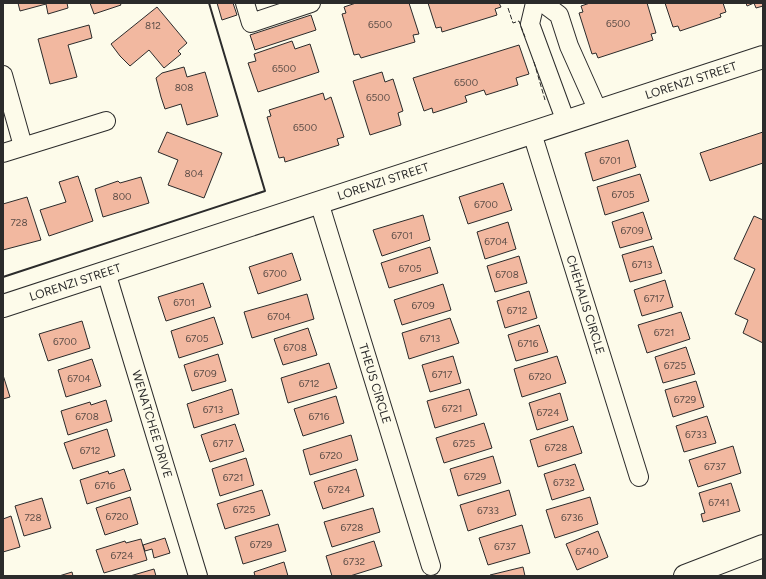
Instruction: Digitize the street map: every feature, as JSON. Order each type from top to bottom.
[{"type":"street","points":[[245,3],[251,23],[311,3]]},
{"type":"street","points":[[535,3],[530,24],[566,122]]},
{"type":"street","points":[[543,3],[559,15],[569,46],[598,112]]},
{"type":"street","name":"LORENZI STREET","points":[[3,306],[763,57]]},
{"type":"street","points":[[3,75],[23,146]]},
{"type":"street","points":[[3,153],[106,121]]},
{"type":"street","name":"CHEHALIS CIRCLE","points":[[532,133],[639,477]]},
{"type":"street","name":"THEUS CIRCLE","points":[[319,202],[431,566]]},
{"type":"street","name":"WENATCHEE DRIVE","points":[[106,272],[198,576]]},
{"type":"street","points":[[685,576],[763,546]]},
{"type":"building","points":[[18,3],[67,3],[68,8],[48,14],[46,4],[20,11]]},
{"type":"building","points":[[90,3],[120,3],[121,5],[94,14]]},
{"type":"building","points":[[217,3],[233,3],[237,15],[222,20]]},
{"type":"building","points":[[356,3],[409,3],[419,34],[413,35],[415,42],[361,58],[359,54],[354,55],[342,14],[346,13],[344,7]]},
{"type":"building","points":[[428,3],[499,3],[501,7],[495,9],[497,15],[442,32],[441,27],[436,28]]},
{"type":"building","points":[[590,3],[647,3],[656,33],[651,34],[653,40],[598,58],[596,53],[592,54],[579,13],[583,12],[581,6]]},
{"type":"building","points":[[665,3],[723,3],[726,12],[720,14],[721,17],[680,31],[678,26],[673,27]]},
{"type":"building","points":[[746,3],[754,3],[747,6]]},
{"type":"building","points":[[754,3],[763,3],[763,6],[756,8]]},
{"type":"building","points":[[157,7],[187,43],[178,51],[181,54],[164,68],[149,50],[130,66],[111,44]]},
{"type":"building","points":[[311,15],[316,30],[255,50],[250,35]]},
{"type":"building","points":[[89,25],[92,38],[68,45],[77,77],[50,84],[38,39]]},
{"type":"building","points":[[292,41],[295,49],[310,44],[319,72],[258,92],[248,63],[256,61],[254,54]]},
{"type":"building","points":[[519,45],[529,74],[516,78],[518,85],[486,95],[484,90],[465,96],[467,102],[433,113],[432,108],[424,111],[413,78]]},
{"type":"building","points":[[184,67],[187,77],[205,72],[218,116],[187,125],[181,104],[165,109],[156,78],[162,73]]},
{"type":"building","points":[[382,72],[385,82],[393,79],[403,111],[398,113],[401,125],[370,135],[353,81]]},
{"type":"building","points":[[323,93],[325,100],[331,97],[344,137],[337,139],[339,145],[285,162],[284,157],[279,158],[267,117],[271,116],[269,110]]},
{"type":"building","points":[[167,132],[222,153],[204,198],[168,185],[178,160],[158,152]]},
{"type":"building","points":[[763,132],[763,163],[710,181],[700,153]]},
{"type":"building","points":[[628,140],[636,167],[593,181],[585,153]]},
{"type":"building","points":[[640,174],[649,201],[605,215],[597,187]]},
{"type":"building","points":[[78,176],[93,221],[49,236],[40,210],[66,202],[59,182]]},
{"type":"building","points":[[141,177],[149,203],[103,217],[95,189],[118,181],[120,183]]},
{"type":"building","points":[[503,183],[512,210],[468,224],[459,197]]},
{"type":"building","points":[[27,197],[41,240],[3,250],[3,204]]},
{"type":"building","points":[[643,212],[652,239],[620,248],[612,222]]},
{"type":"building","points":[[423,215],[430,240],[382,256],[373,230]]},
{"type":"building","points":[[754,216],[763,220],[763,343],[743,333],[748,320],[735,314],[755,269],[734,259]]},
{"type":"building","points":[[508,222],[516,249],[485,259],[477,232]]},
{"type":"building","points":[[653,246],[662,273],[630,282],[622,255]]},
{"type":"building","points":[[430,247],[438,273],[389,288],[381,263]]},
{"type":"building","points":[[292,253],[301,280],[258,294],[249,267]]},
{"type":"building","points":[[519,256],[527,283],[495,292],[487,266]]},
{"type":"building","points":[[665,280],[673,307],[642,316],[634,290]]},
{"type":"building","points":[[203,283],[211,307],[166,321],[158,297]]},
{"type":"building","points":[[443,284],[451,310],[402,325],[394,300]]},
{"type":"building","points":[[529,291],[537,318],[505,328],[497,301]]},
{"type":"building","points":[[307,294],[314,319],[252,338],[244,312]]},
{"type":"building","points":[[681,312],[690,339],[647,353],[638,325]]},
{"type":"building","points":[[214,317],[223,344],[179,358],[171,331]]},
{"type":"building","points":[[450,318],[459,343],[409,359],[402,333]]},
{"type":"building","points":[[82,321],[90,348],[48,361],[39,334]]},
{"type":"building","points":[[539,325],[548,352],[516,361],[508,335]]},
{"type":"building","points":[[308,328],[317,355],[283,365],[274,339]]},
{"type":"building","points":[[686,347],[695,374],[663,383],[655,357]]},
{"type":"building","points":[[218,354],[226,381],[192,391],[184,365]]},
{"type":"building","points":[[453,356],[461,383],[430,392],[422,365]]},
{"type":"building","points":[[557,356],[566,383],[522,397],[514,369]]},
{"type":"building","points":[[92,359],[101,386],[66,397],[58,370]]},
{"type":"building","points":[[329,363],[337,388],[288,403],[281,378]]},
{"type":"building","points":[[3,375],[10,397],[3,399]]},
{"type":"building","points":[[696,381],[704,407],[673,417],[665,390]]},
{"type":"building","points":[[232,389],[239,414],[194,428],[187,404]]},
{"type":"building","points":[[469,389],[477,415],[435,428],[427,401]]},
{"type":"building","points":[[560,393],[568,420],[537,430],[529,403]]},
{"type":"building","points":[[336,396],[344,423],[303,436],[294,409]]},
{"type":"building","points":[[106,400],[112,421],[68,435],[61,411],[90,402],[91,405]]},
{"type":"building","points":[[707,416],[716,443],[684,452],[676,426]]},
{"type":"building","points":[[484,423],[492,448],[444,463],[436,438]]},
{"type":"building","points":[[235,424],[244,451],[210,462],[201,435]]},
{"type":"building","points":[[573,426],[582,453],[538,467],[530,440]]},
{"type":"building","points":[[107,429],[115,456],[73,469],[64,443]]},
{"type":"building","points":[[351,435],[358,460],[310,475],[303,450]]},
{"type":"building","points":[[733,446],[741,473],[698,487],[689,460]]},
{"type":"building","points":[[493,456],[501,483],[458,496],[450,469]]},
{"type":"building","points":[[246,458],[254,485],[220,496],[212,469]]},
{"type":"building","points":[[575,464],[584,490],[552,500],[544,474]]},
{"type":"building","points":[[124,469],[131,490],[87,504],[80,480],[108,471],[109,474]]},
{"type":"building","points":[[356,469],[364,496],[323,509],[314,482]]},
{"type":"building","points":[[731,483],[740,511],[703,522],[701,514],[705,513],[699,493]]},
{"type":"building","points":[[262,490],[270,515],[225,529],[217,504]]},
{"type":"building","points":[[509,490],[516,515],[468,531],[460,505]]},
{"type":"building","points":[[130,497],[138,524],[105,535],[96,508]]},
{"type":"building","points":[[590,497],[598,524],[555,538],[546,510]]},
{"type":"building","points":[[42,498],[51,528],[24,536],[15,506]]},
{"type":"building","points":[[373,508],[380,532],[332,547],[324,522]]},
{"type":"building","points":[[11,516],[20,547],[3,552],[3,519]]},
{"type":"building","points":[[278,524],[286,551],[243,564],[235,537]]},
{"type":"building","points":[[522,525],[530,553],[488,565],[479,538]]},
{"type":"building","points":[[598,531],[608,557],[577,570],[566,544]]},
{"type":"building","points":[[165,538],[170,553],[154,558],[152,549],[145,551],[143,545]]},
{"type":"building","points":[[141,539],[147,560],[104,573],[96,550],[125,541],[126,543]]},
{"type":"building","points":[[374,541],[382,566],[350,576],[332,576],[326,556]]},
{"type":"building","points":[[284,562],[288,576],[255,576],[254,572]]},
{"type":"building","points":[[523,567],[525,576],[490,576],[490,575]]},
{"type":"building","points":[[154,569],[156,576],[130,576]]},
{"type":"building","points":[[72,572],[73,576],[59,576]]},
{"type":"fence","points":[[508,8],[513,23],[519,21],[525,37]]},
{"type":"fence","points":[[534,62],[545,100]]},
{"type":"wall","points":[[3,277],[265,191],[209,3]]}]
